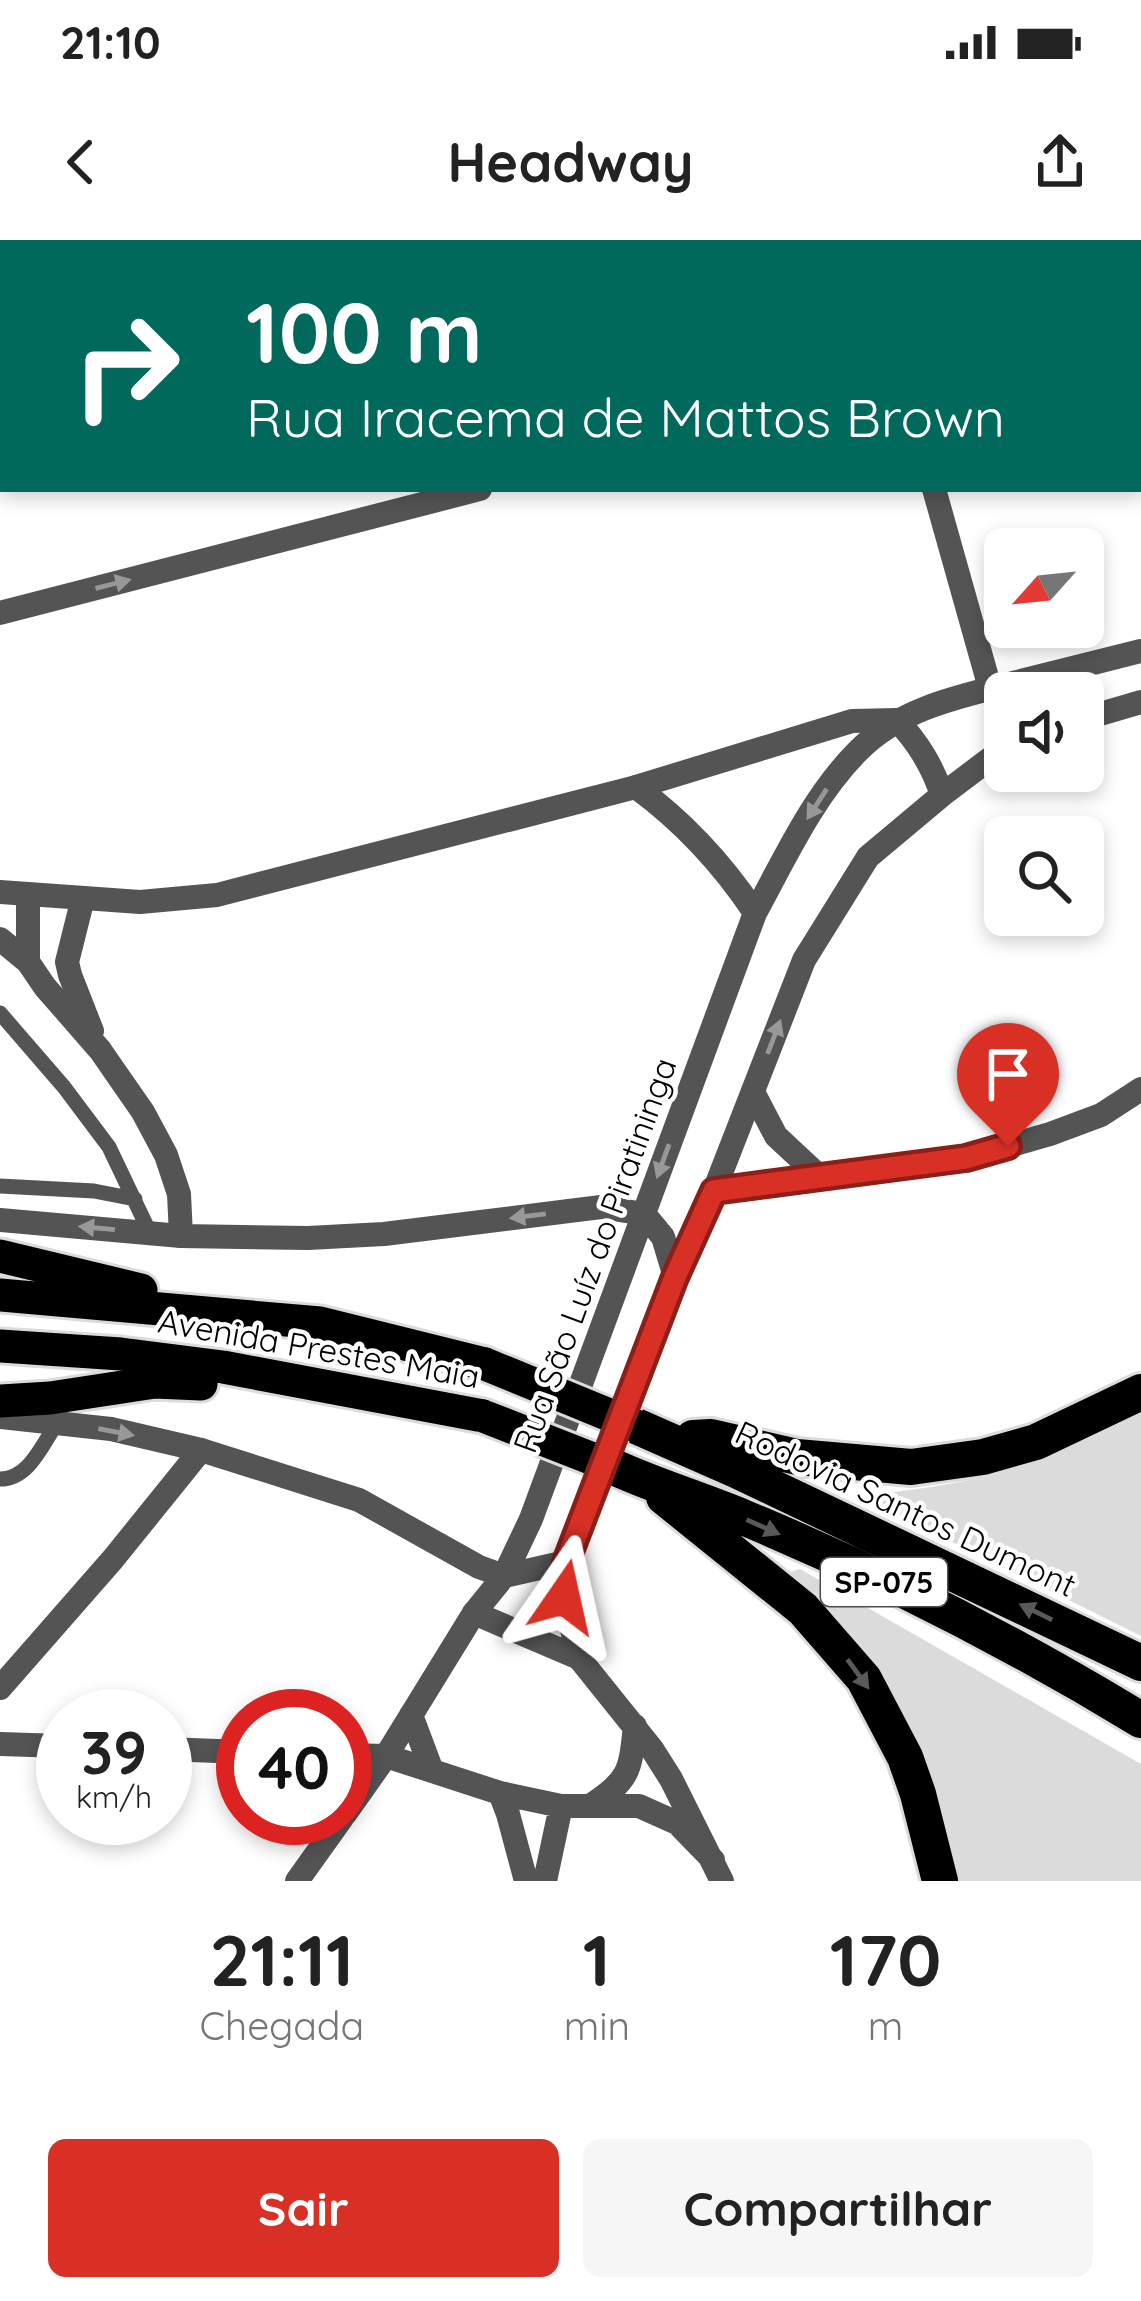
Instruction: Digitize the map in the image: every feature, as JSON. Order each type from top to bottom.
[{"type":"highway","points":[[0,1256],[133,1289],[320,1323]]},
{"type":"highway","name":"Avenida Prestes Maia","points":[[0,1295],[320,1323],[485,1364],[651,1433]]},
{"type":"highway","name":"Avenida Prestes Maia","points":[[0,1346],[223,1366],[483,1416],[632,1475]]},
{"type":"highway","points":[[0,1400],[50,1398],[155,1382],[322,1386]]},
{"type":"highway","points":[[651,1433],[711,1437],[797,1457],[911,1467],[982,1457],[1036,1442],[1141,1392]]},
{"type":"highway","name":"Rodovia Santos Dumont","points":[[651,1433],[1141,1664]]},
{"type":"highway","points":[[632,1475],[803,1609],[864,1679],[905,1757],[940,1881]]},
{"type":"highway","name":"SP-075","points":[[632,1475],[744,1518],[911,1594],[1053,1666],[1141,1720]]},
{"type":"street","points":[[0,613],[468,492]]},
{"type":"street","points":[[935,492],[985,672]]},
{"type":"street","points":[[1055,672],[1141,651]]},
{"type":"street","points":[[0,892],[140,902],[217,895],[636,787],[853,721],[897,720],[984,690]]},
{"type":"street","points":[[1104,713],[1141,702]]},
{"type":"street","points":[[897,720],[932,766],[942,795]]},
{"type":"street","name":"Rua São Luíz do Piratininga","points":[[372,1776],[474,1612],[504,1576],[531,1519],[754,913],[831,783],[859,749],[897,720]]},
{"type":"street","points":[[717,1870],[671,1779],[579,1658],[564,1597],[566,1562],[804,960],[868,857],[984,763]]},
{"type":"street","points":[[636,787],[715,856],[754,913]]},
{"type":"street","points":[[28,894],[28,962]]},
{"type":"street","points":[[83,898],[67,962],[100,1050]]},
{"type":"street","points":[[0,939],[28,962],[143,1112],[166,1154],[178,1193],[181,1236]]},
{"type":"street","points":[[714,1191],[966,1158],[1101,1115],[1141,1089]]},
{"type":"street","points":[[753,1092],[776,1136],[820,1178]]},
{"type":"street","points":[[0,1220],[181,1236],[308,1238],[384,1234],[602,1207],[644,1214],[663,1238],[675,1277]]},
{"type":"street","points":[[0,1417],[111,1430],[201,1450],[359,1500],[478,1567],[504,1576],[566,1562]]},
{"type":"street","points":[[0,1688],[201,1450]]},
{"type":"street","points":[[474,1612],[579,1658]]},
{"type":"street","points":[[411,1715],[432,1771]]},
{"type":"street","points":[[588,1807],[616,1787],[631,1766],[635,1726]]},
{"type":"street","points":[[0,1744],[36,1745]]},
{"type":"street","points":[[372,1756],[561,1806],[639,1806],[677,1823],[717,1870]]},
{"type":"street","points":[[500,1793],[526,1881]]},
{"type":"street","points":[[545,1881],[561,1806]]},
{"type":"street","name":"Rua São Luíz do Piratininga","points":[[297,1881],[323,1845]]},
{"type":"lane","points":[[0,1013],[109,1148],[150,1233]]},
{"type":"lane","points":[[0,1186],[94,1191],[135,1199]]},
{"type":"lane","points":[[0,1479],[22,1473],[57,1423]]},
{"type":"shaded area","points":[[1141,1412],[1141,1636],[884,1508],[880,1494],[1010,1469]]},
{"type":"shaded area","points":[[800,1569],[1141,1764],[1141,1881],[954,1881],[877,1671],[843,1625],[791,1581],[790,1572]]},
{"type":"route","points":[[564,1597],[566,1562],[675,1277],[714,1191],[966,1158],[1008,1146]]}]
